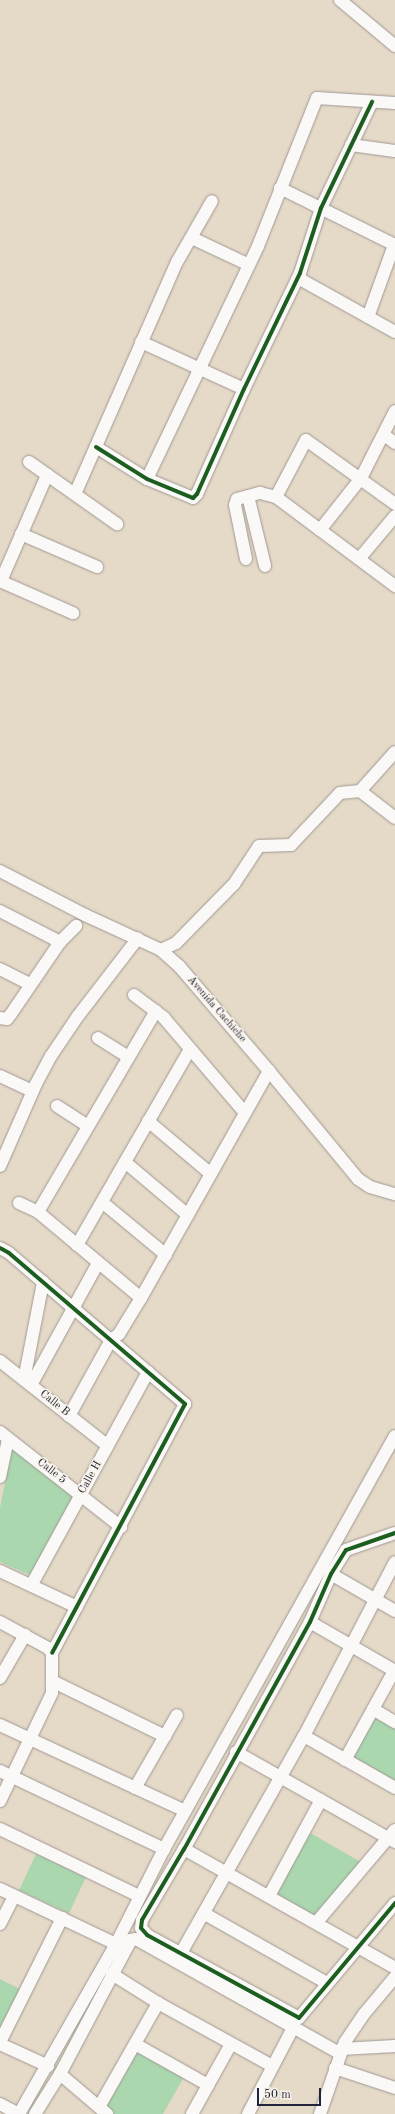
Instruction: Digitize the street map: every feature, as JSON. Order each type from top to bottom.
[{"type":"street","points":[[340,0],[395,46]]},
{"type":"street","points":[[147,479],[249,265],[317,98],[395,103]]},
{"type":"street","points":[[96,447],[147,479],[193,498],[298,278],[321,208],[372,102]]},
{"type":"street","points":[[351,145],[395,151]]},
{"type":"street","points":[[280,188],[394,245],[368,317]]},
{"type":"street","points":[[75,494],[177,262],[212,201]]},
{"type":"street","points":[[192,238],[249,265]]},
{"type":"street","points":[[298,278],[395,332]]},
{"type":"street","points":[[141,342],[244,389]]},
{"type":"street","points":[[320,530],[361,478],[395,411]]},
{"type":"street","points":[[384,435],[395,443]]},
{"type":"street","points":[[276,497],[306,440],[361,478],[395,504]]},
{"type":"street","points":[[29,462],[117,524]]},
{"type":"street","points":[[47,475],[0,581],[73,613]]},
{"type":"street","points":[[246,559],[235,505],[237,499],[260,493],[276,497],[395,586]]},
{"type":"street","points":[[248,496],[266,566]]},
{"type":"street","points":[[359,559],[395,516]]},
{"type":"street","points":[[21,534],[97,567]]},
{"type":"street","points":[[161,950],[176,943],[234,884],[259,846],[291,845],[340,793],[360,791],[395,752]]},
{"type":"street","points":[[360,791],[395,818]]},
{"type":"street","name":"Avenida Cachiche","points":[[0,871],[85,915],[138,938],[161,950],[179,966],[269,1071],[358,1179],[370,1187],[395,1194]]},
{"type":"street","points":[[0,911],[60,942]]},
{"type":"street","points":[[0,1018],[7,1019],[60,942],[76,926]]},
{"type":"street","points":[[0,1166],[32,1091],[51,1056],[78,1016],[138,938]]},
{"type":"street","points":[[0,969],[30,984]]},
{"type":"street","points":[[134,995],[156,1011],[190,1048],[245,1113]]},
{"type":"street","points":[[38,1212],[156,1011]]},
{"type":"street","points":[[98,1038],[128,1057]]},
{"type":"street","points":[[76,1245],[190,1048]]},
{"type":"street","points":[[69,1416],[111,1340],[119,1334],[166,1255],[269,1071]]},
{"type":"street","points":[[0,1076],[32,1091]]},
{"type":"street","points":[[57,1106],[88,1126]]},
{"type":"street","points":[[148,1121],[211,1174]]},
{"type":"street","points":[[125,1162],[188,1215]]},
{"type":"street","points":[[102,1202],[166,1255]]},
{"type":"street","points":[[19,1204],[38,1212],[141,1298]]},
{"type":"street","points":[[0,1248],[43,1282],[183,1400],[185,1408],[52,1654],[52,1693],[0,1801]]},
{"type":"street","points":[[28,1383],[74,1308],[98,1263]]},
{"type":"street","points":[[28,1383],[43,1282]]},
{"type":"street","name":"Calle B","points":[[0,1361],[108,1446]]},
{"type":"street","name":"Calle H","points":[[32,1584],[148,1372]]},
{"type":"street","points":[[0,1477],[4,1436]]},
{"type":"street","name":"Calle 5","points":[[4,1436],[121,1527]]},
{"type":"street","points":[[0,2104],[19,2114],[48,2066],[116,1944],[164,1849],[395,1436]]},
{"type":"street","points":[[395,1533],[346,1550],[331,1574],[310,1622],[236,1752],[184,1849],[142,1920],[141,1928],[147,1935],[299,2018],[357,1946],[395,1903]]},
{"type":"street","points":[[181,1954],[205,1914],[304,1736],[395,1562]]},
{"type":"street","points":[[0,1571],[32,1584],[77,1607]]},
{"type":"street","points":[[331,1574],[395,1611]]},
{"type":"street","points":[[0,1622],[48,1648],[52,1654]]},
{"type":"street","points":[[310,1622],[395,1671],[345,1760]]},
{"type":"street","points":[[0,1678],[25,1635]]},
{"type":"street","points":[[52,1681],[165,1736]]},
{"type":"street","points":[[373,1709],[395,1722]]},
{"type":"street","points":[[135,1788],[177,1715]]},
{"type":"street","points":[[0,1725],[185,1811]]},
{"type":"street","points":[[304,1736],[395,1788]]},
{"type":"street","points":[[236,1752],[321,1800],[393,1837],[316,1923]]},
{"type":"street","points":[[0,1771],[164,1849]]},
{"type":"street","points":[[269,1896],[321,1800]]},
{"type":"street","points":[[0,1829],[139,1896]]},
{"type":"street","points":[[184,1849],[395,1968]]},
{"type":"street","points":[[0,1889],[116,1944]]},
{"type":"street","points":[[0,1924],[14,1896]]},
{"type":"street","points":[[205,1914],[327,1983]]},
{"type":"street","points":[[48,2066],[0,2043],[62,1918]]},
{"type":"street","points":[[35,2114],[60,2074],[126,1946],[131,1940],[136,1939],[293,2028],[340,2051],[395,2046]]},
{"type":"street","points":[[112,1974],[158,2003],[272,2066]]},
{"type":"street","points":[[321,2114],[340,2051],[355,2025],[395,1977]]},
{"type":"street","points":[[60,2074],[103,2110],[135,2044],[158,2003]]},
{"type":"street","points":[[248,2114],[293,2028]]},
{"type":"street","points":[[135,2044],[208,2085]]},
{"type":"street","points":[[192,2114],[231,2044]]},
{"type":"street","points":[[335,2068],[395,2088]]},
{"type":"green space","points":[[15,1447],[75,1495],[30,1575],[0,1562],[0,1508],[11,1451]]},
{"type":"green space","points":[[374,1713],[395,1725],[395,1784],[349,1758]]},
{"type":"green space","points":[[307,1831],[364,1864],[317,1920],[273,1895]]},
{"type":"green space","points":[[36,1854],[86,1877],[69,1913],[19,1890]]},
{"type":"green space","points":[[0,1979],[20,1989],[0,2029]]},
{"type":"green space","points":[[137,2048],[185,2075],[163,2114],[112,2114],[104,2106]]},
{"type":"cycle path","points":[[96,447],[147,479],[193,498],[197,494],[244,389],[300,273],[321,208],[372,102]]},
{"type":"cycle path","points":[[0,1248],[9,1253],[185,1404],[52,1653]]},
{"type":"cycle path","points":[[395,1533],[346,1550],[331,1574],[310,1622],[184,1849],[142,1920],[141,1928],[147,1935],[299,2018],[395,1903]]}]
